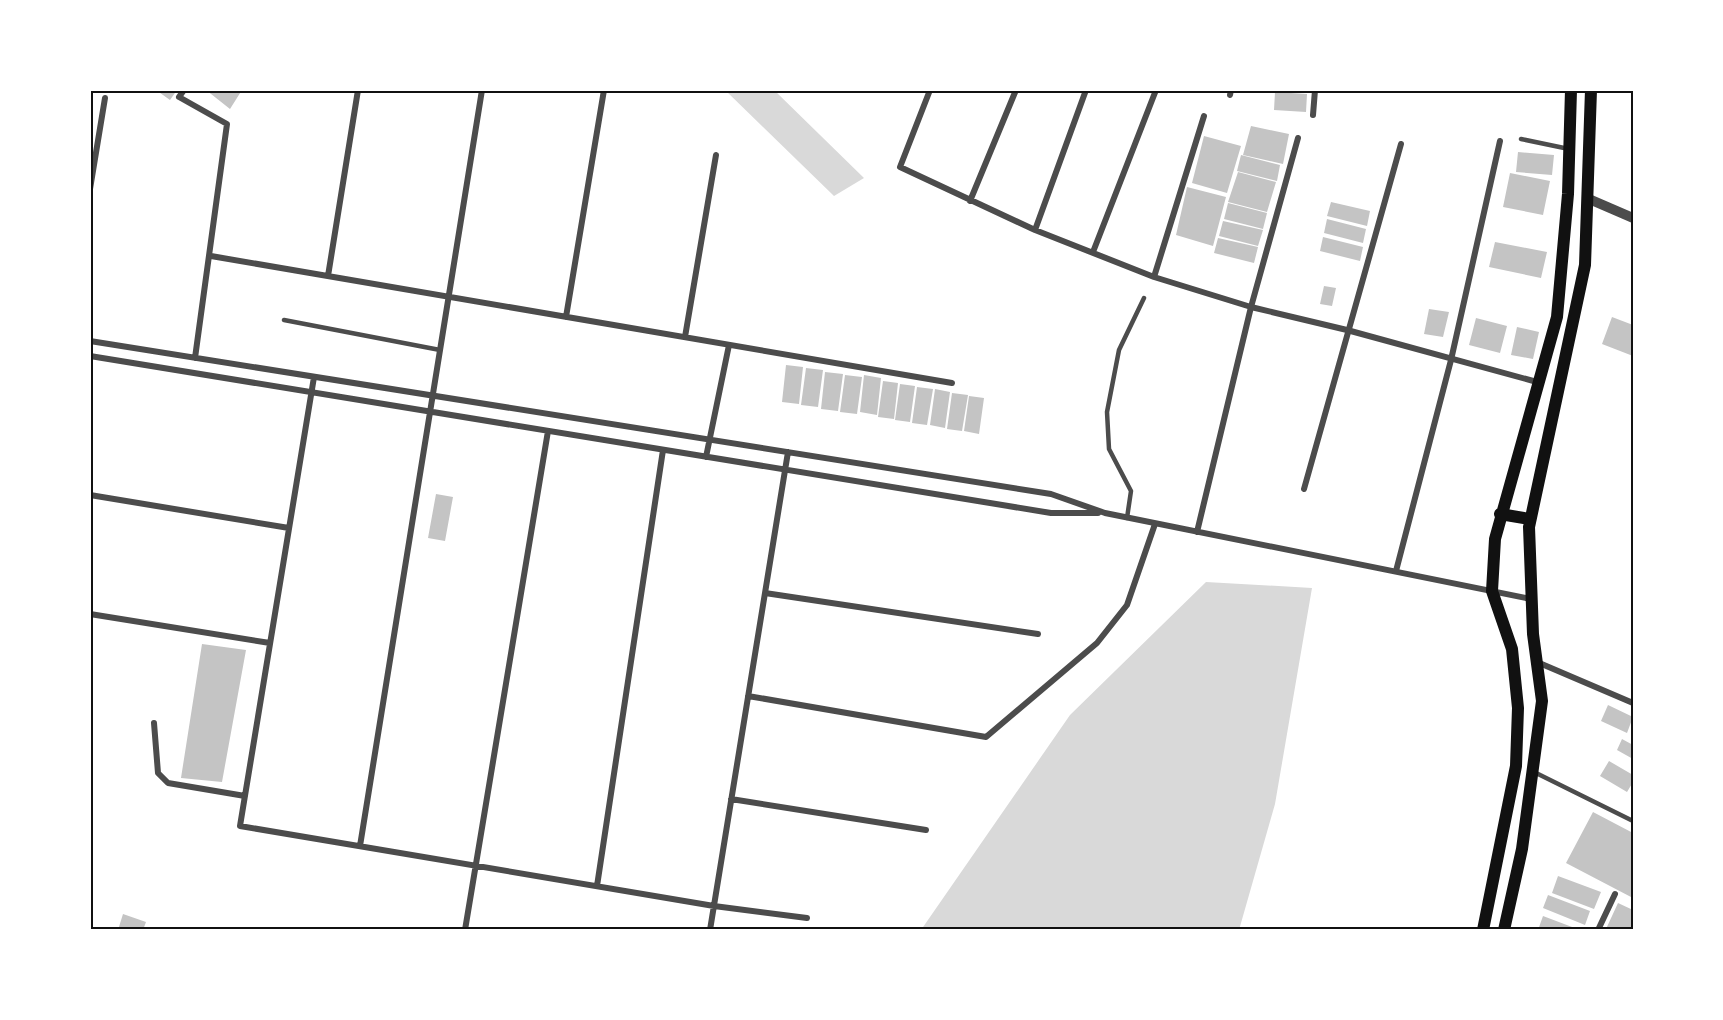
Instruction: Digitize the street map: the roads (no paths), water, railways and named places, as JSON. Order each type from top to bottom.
[{"type":"main road","points":[[1482,930],[1516,754],[1518,708],[1512,649],[1492,591],[1495,539],[1559,305],[1571,90]]},
{"type":"main road","points":[[1506,929],[1521,849],[1542,701],[1531,599],[1530,519],[1585,266],[1591,90]]},
{"type":"main road","points":[[1500,514],[1530,519]]},
{"type":"street","points":[[184,90],[179,97],[227,124],[211,256],[195,358]]},
{"type":"street","points":[[328,276],[358,90]]},
{"type":"street","points":[[360,846],[482,90]]},
{"type":"street","points":[[566,317],[604,90]]},
{"type":"street","points":[[930,90],[900,167],[970,201],[1154,278],[1251,307],[1347,330],[1538,382]]},
{"type":"street","points":[[970,201],[1017,90]]},
{"type":"street","points":[[1035,230],[1086,90]]},
{"type":"street","points":[[1093,252],[1156,90]]},
{"type":"street","points":[[1313,115],[1315,90]]},
{"type":"street","points":[[90,189],[106,95]]},
{"type":"street","points":[[1154,278],[1204,116]]},
{"type":"street","points":[[1197,532],[1251,307],[1298,138]]},
{"type":"street","points":[[1396,571],[1451,360],[1500,141]]},
{"type":"street","points":[[1304,489],[1401,144]]},
{"type":"street","points":[[685,337],[716,155]]},
{"type":"street","points":[[1589,199],[1633,218]]},
{"type":"street","points":[[211,256],[952,383]]},
{"type":"street","points":[[90,341],[1051,494],[1105,513],[1127,518],[1531,599]]},
{"type":"street","points":[[706,457],[729,345]]},
{"type":"street","points":[[90,356],[1050,513],[1105,513]]},
{"type":"street","points":[[314,377],[240,826],[714,906],[807,918]]},
{"type":"street","points":[[465,930],[548,431]]},
{"type":"street","points":[[597,886],[663,450]]},
{"type":"street","points":[[710,930],[788,452]]},
{"type":"street","points":[[90,495],[289,528]]},
{"type":"street","points":[[748,696],[986,737],[1103,636],[1127,605],[1155,524]]},
{"type":"street","points":[[765,593],[1038,634]]},
{"type":"street","points":[[90,614],[270,643]]},
{"type":"street","points":[[1536,662],[1633,703]]},
{"type":"street","points":[[154,723],[158,773],[168,783],[245,796]]},
{"type":"street","points":[[731,799],[926,830]]},
{"type":"street","points":[[1598,930],[1615,894]]},
{"type":"lane","points":[[1521,139],[1569,149]]},
{"type":"lane","points":[[1127,518],[1131,492],[1109,448],[1107,412],[1119,350],[1144,298]]},
{"type":"lane","points":[[284,320],[440,350]]},
{"type":"lane","points":[[1532,771],[1633,821]]}]
